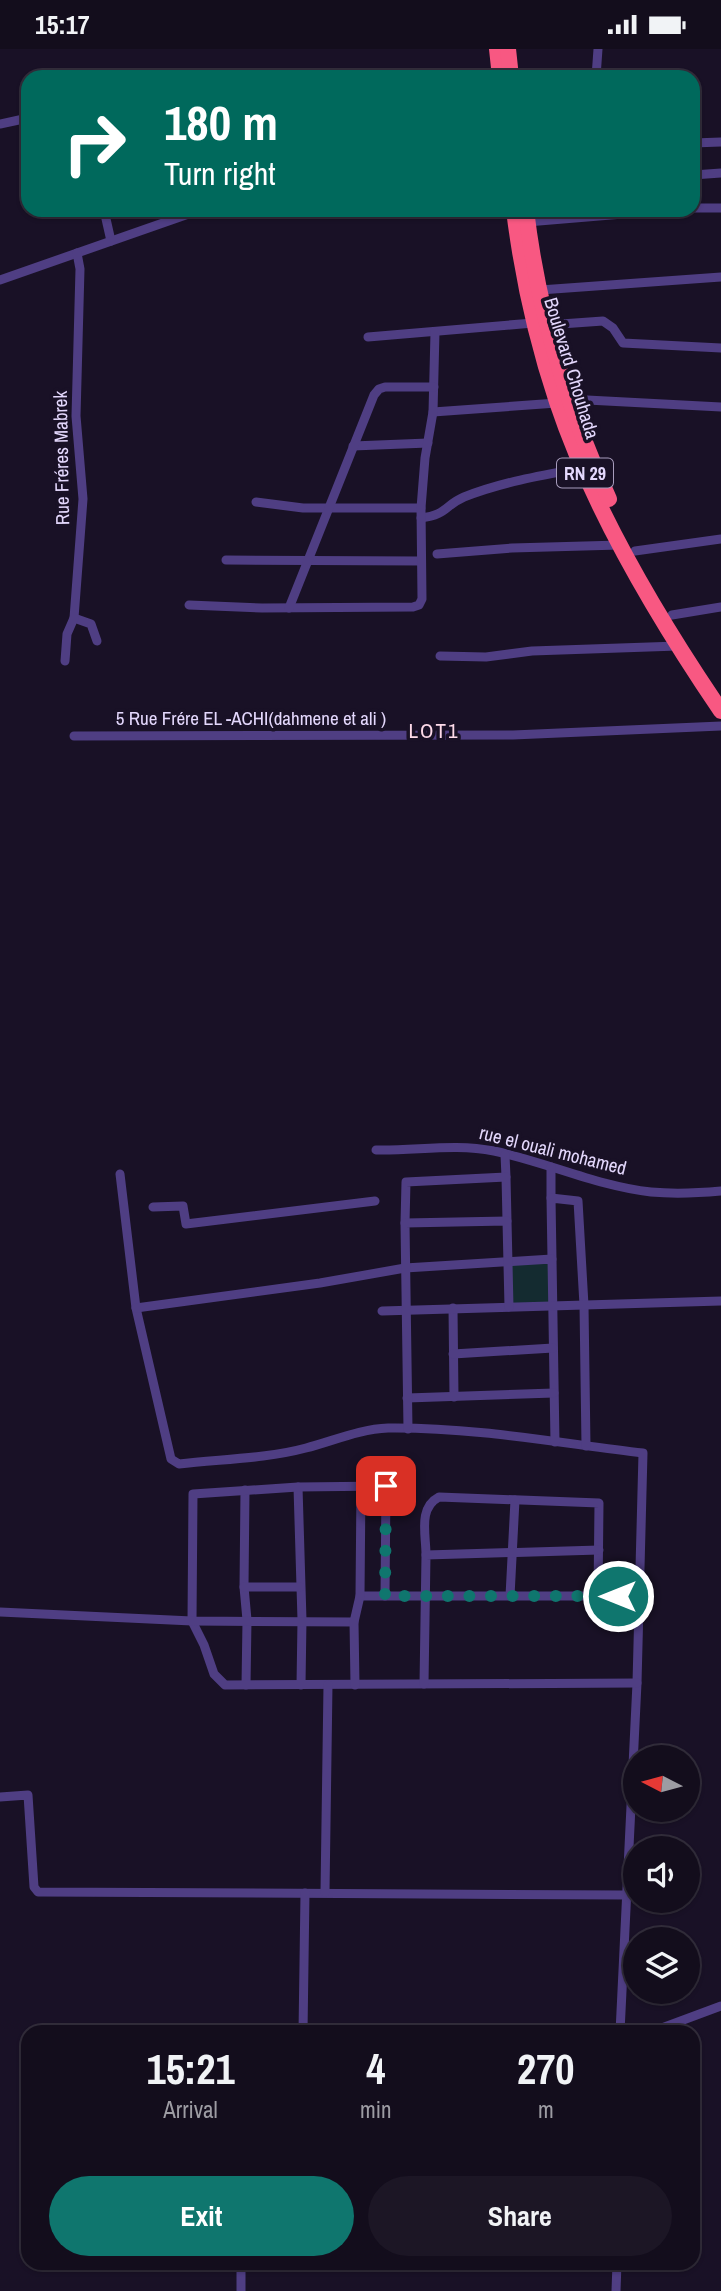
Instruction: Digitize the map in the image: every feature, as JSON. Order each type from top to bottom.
[{"type":"highway","points":[[497,49],[498,70]]},
{"type":"highway","points":[[508,49],[510,70]]},
{"type":"highway","name":"Boulevard Chouhada","points":[[516,217],[540,324]]},
{"type":"highway","name":"RN 29","points":[[526,217],[540,291],[540,324],[562,401],[602,484],[627,548],[721,692]]},
{"type":"highway","name":"Boulevard Chouhada","points":[[562,401],[582,467],[680,646],[721,711]]},
{"type":"street","points":[[596,70],[598,49]]},
{"type":"street","points":[[0,124],[21,120]]},
{"type":"street","points":[[700,142],[721,142]]},
{"type":"street","points":[[700,174],[721,173]]},
{"type":"street","points":[[700,208],[721,208]]},
{"type":"street","points":[[106,217],[111,241]]},
{"type":"street","points":[[0,280],[180,217]]},
{"type":"street","name":"Rue Fréres Mabrek","points":[[65,661],[67,634],[74,618],[83,499],[76,416],[80,269],[77,253]]},
{"type":"street","points":[[540,291],[721,277]]},
{"type":"street","points":[[368,337],[596,320],[608,324],[623,343],[721,348]]},
{"type":"street","points":[[188,605],[289,608],[419,605],[422,599],[421,513],[433,412],[435,332]]},
{"type":"street","points":[[289,608],[374,395],[385,387],[433,387]]},
{"type":"street","points":[[433,412],[562,401],[721,407]]},
{"type":"street","points":[[353,446],[428,443]]},
{"type":"street","points":[[256,502],[303,508],[421,513],[435,517],[461,498],[523,479],[582,467]]},
{"type":"street","points":[[437,554],[512,548],[627,548],[721,539]]},
{"type":"street","points":[[226,561],[421,561]]},
{"type":"street","points":[[672,615],[721,607]]},
{"type":"street","points":[[74,618],[91,624],[97,641]]},
{"type":"street","points":[[440,656],[486,657],[533,651],[680,646]]},
{"type":"street","name":"5 Rue Frére EL -ACHI(dahmene et ali )","points":[[74,736],[513,735],[721,726]]},
{"type":"street","name":"rue el ouali mohamed","points":[[376,1150],[409,1151],[460,1146],[505,1154],[651,1192],[721,1191]]},
{"type":"street","points":[[505,1154],[509,1307]]},
{"type":"street","points":[[551,1167],[555,1443]]},
{"type":"street","points":[[120,1174],[136,1308],[171,1459],[179,1464],[270,1455],[385,1428],[453,1430],[643,1453],[637,1683],[628,1836]]},
{"type":"street","points":[[408,1429],[406,1182],[506,1177]]},
{"type":"street","points":[[551,1198],[578,1201],[584,1305],[586,1446]]},
{"type":"street","points":[[153,1207],[183,1206],[186,1224],[376,1201]]},
{"type":"street","points":[[405,1223],[507,1221]]},
{"type":"street","points":[[136,1308],[320,1283],[405,1268],[552,1259]]},
{"type":"street","points":[[382,1311],[721,1301]]},
{"type":"street","points":[[453,1308],[454,1397]]},
{"type":"street","points":[[453,1354],[554,1348]]},
{"type":"street","points":[[407,1398],[554,1393]]},
{"type":"street","points":[[355,1685],[354,1622],[360,1596],[361,1485]]},
{"type":"street","points":[[385,1596],[386,1486],[298,1487],[193,1493],[192,1621],[214,1674],[225,1685],[637,1683]]},
{"type":"street","points":[[298,1487],[301,1685]]},
{"type":"street","points":[[245,1490],[246,1685]]},
{"type":"street","points":[[424,1684],[425,1511],[430,1502],[439,1497],[599,1503],[598,1596]]},
{"type":"street","points":[[510,1596],[514,1500]]},
{"type":"street","points":[[426,1555],[599,1550]]},
{"type":"street","points":[[244,1587],[300,1587]]},
{"type":"street","points":[[360,1596],[639,1596]]},
{"type":"street","points":[[0,1612],[192,1621],[354,1622]]},
{"type":"street","points":[[325,1892],[328,1685]]},
{"type":"street","points":[[0,1797],[28,1795],[34,1887],[38,1892],[623,1895]]},
{"type":"street","points":[[303,2025],[305,1893]]},
{"type":"street","points":[[620,2025],[624,1913]]},
{"type":"street","points":[[671,2025],[721,2007]]},
{"type":"street","points":[[241,2291],[242,2270]]},
{"type":"street","points":[[616,2291],[617,2270]]},
{"type":"green space","points":[[549,1262],[550,1303],[511,1304],[510,1265]]},
{"type":"district","name":"LOT1","points":[[434,730]]},
{"type":"route","points":[[386,1486],[385,1596],[618,1596]]}]
